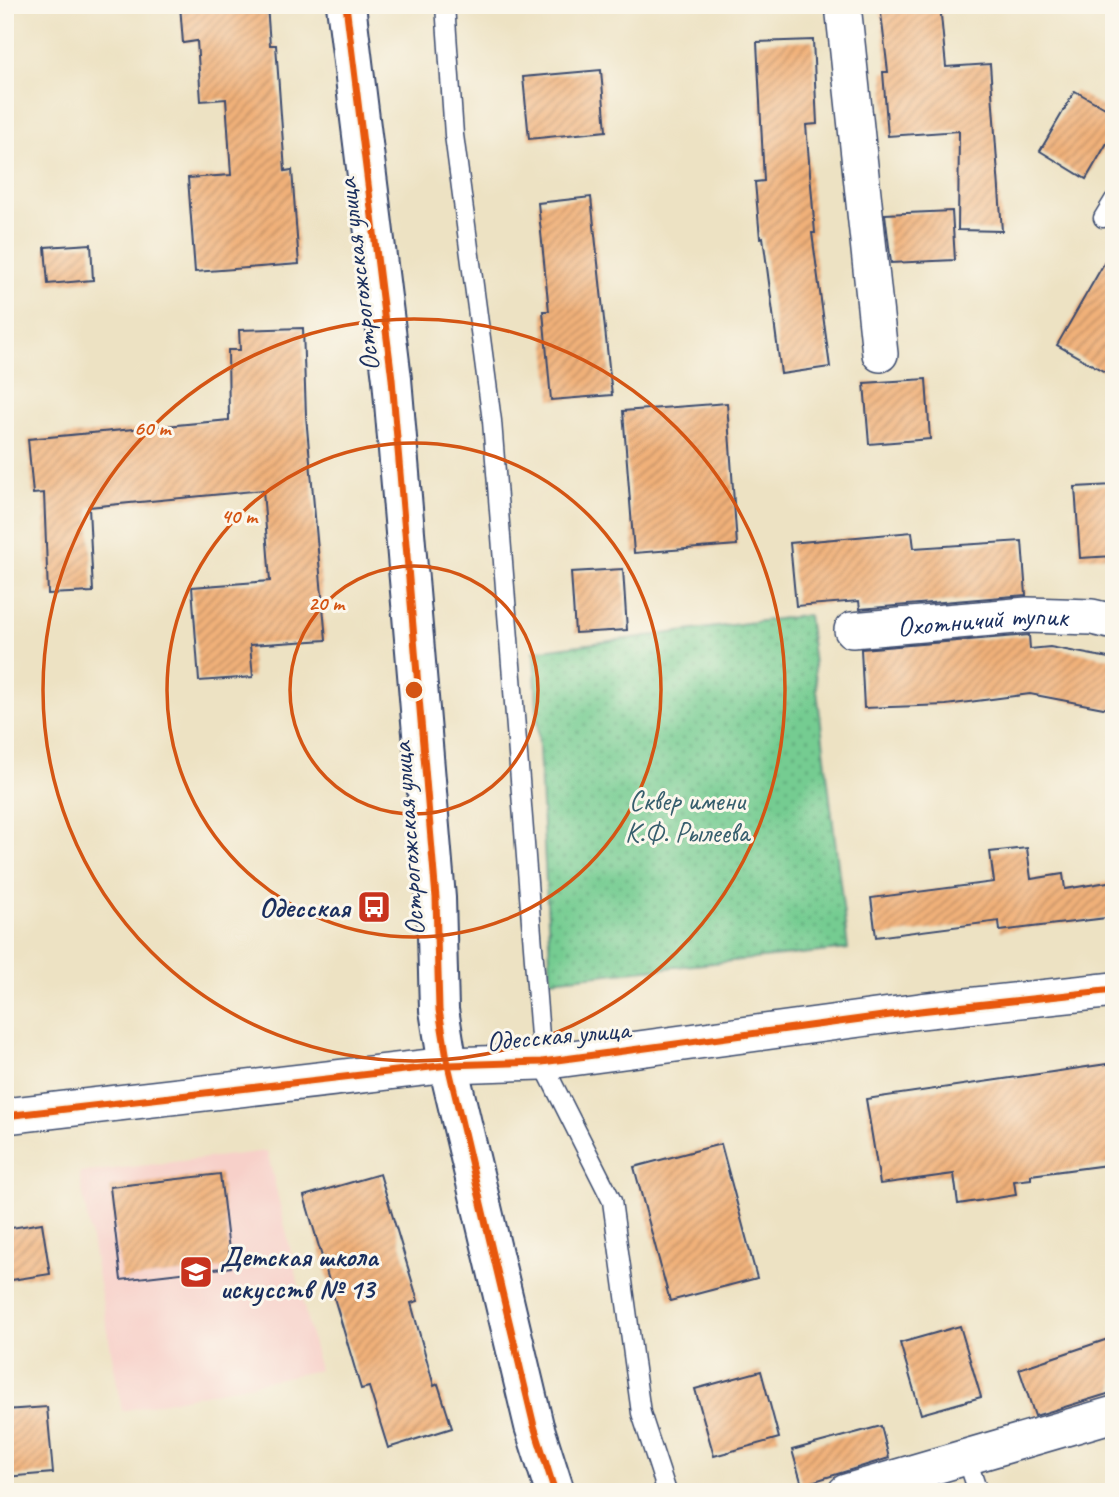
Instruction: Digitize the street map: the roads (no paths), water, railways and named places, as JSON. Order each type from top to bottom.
[{"type":"street","name":"Острогожская улица","points":[[346,5],[392,379],[436,898],[439,1010],[448,1065],[534,1426],[555,1492]]},
{"type":"street","points":[[843,5],[880,354]]},
{"type":"street","name":"Охотничий тупик","points":[[852,630],[1027,615],[1092,617],[1114,622]]},
{"type":"street","name":"Одесская улица","points":[[5,1115],[448,1065],[542,1062],[920,1011],[1114,990]]},
{"type":"street","points":[[846,1492],[1114,1414]]},
{"type":"lane","points":[[445,5],[454,135],[492,421],[542,1062],[612,1201],[641,1413],[667,1492]]},
{"type":"lane","points":[[1103,218],[1114,200]]},
{"type":"lane","points":[[966,1456],[978,1492]]},
{"type":"place","name":"Одесская","points":[[374,907]]},
{"type":"place","name":"Детская школа искусств № 13","points":[[196,1272]]},
{"type":"park label","name":"Сквер имени К.Ф. Рылеева","points":[[687,816]]}]
